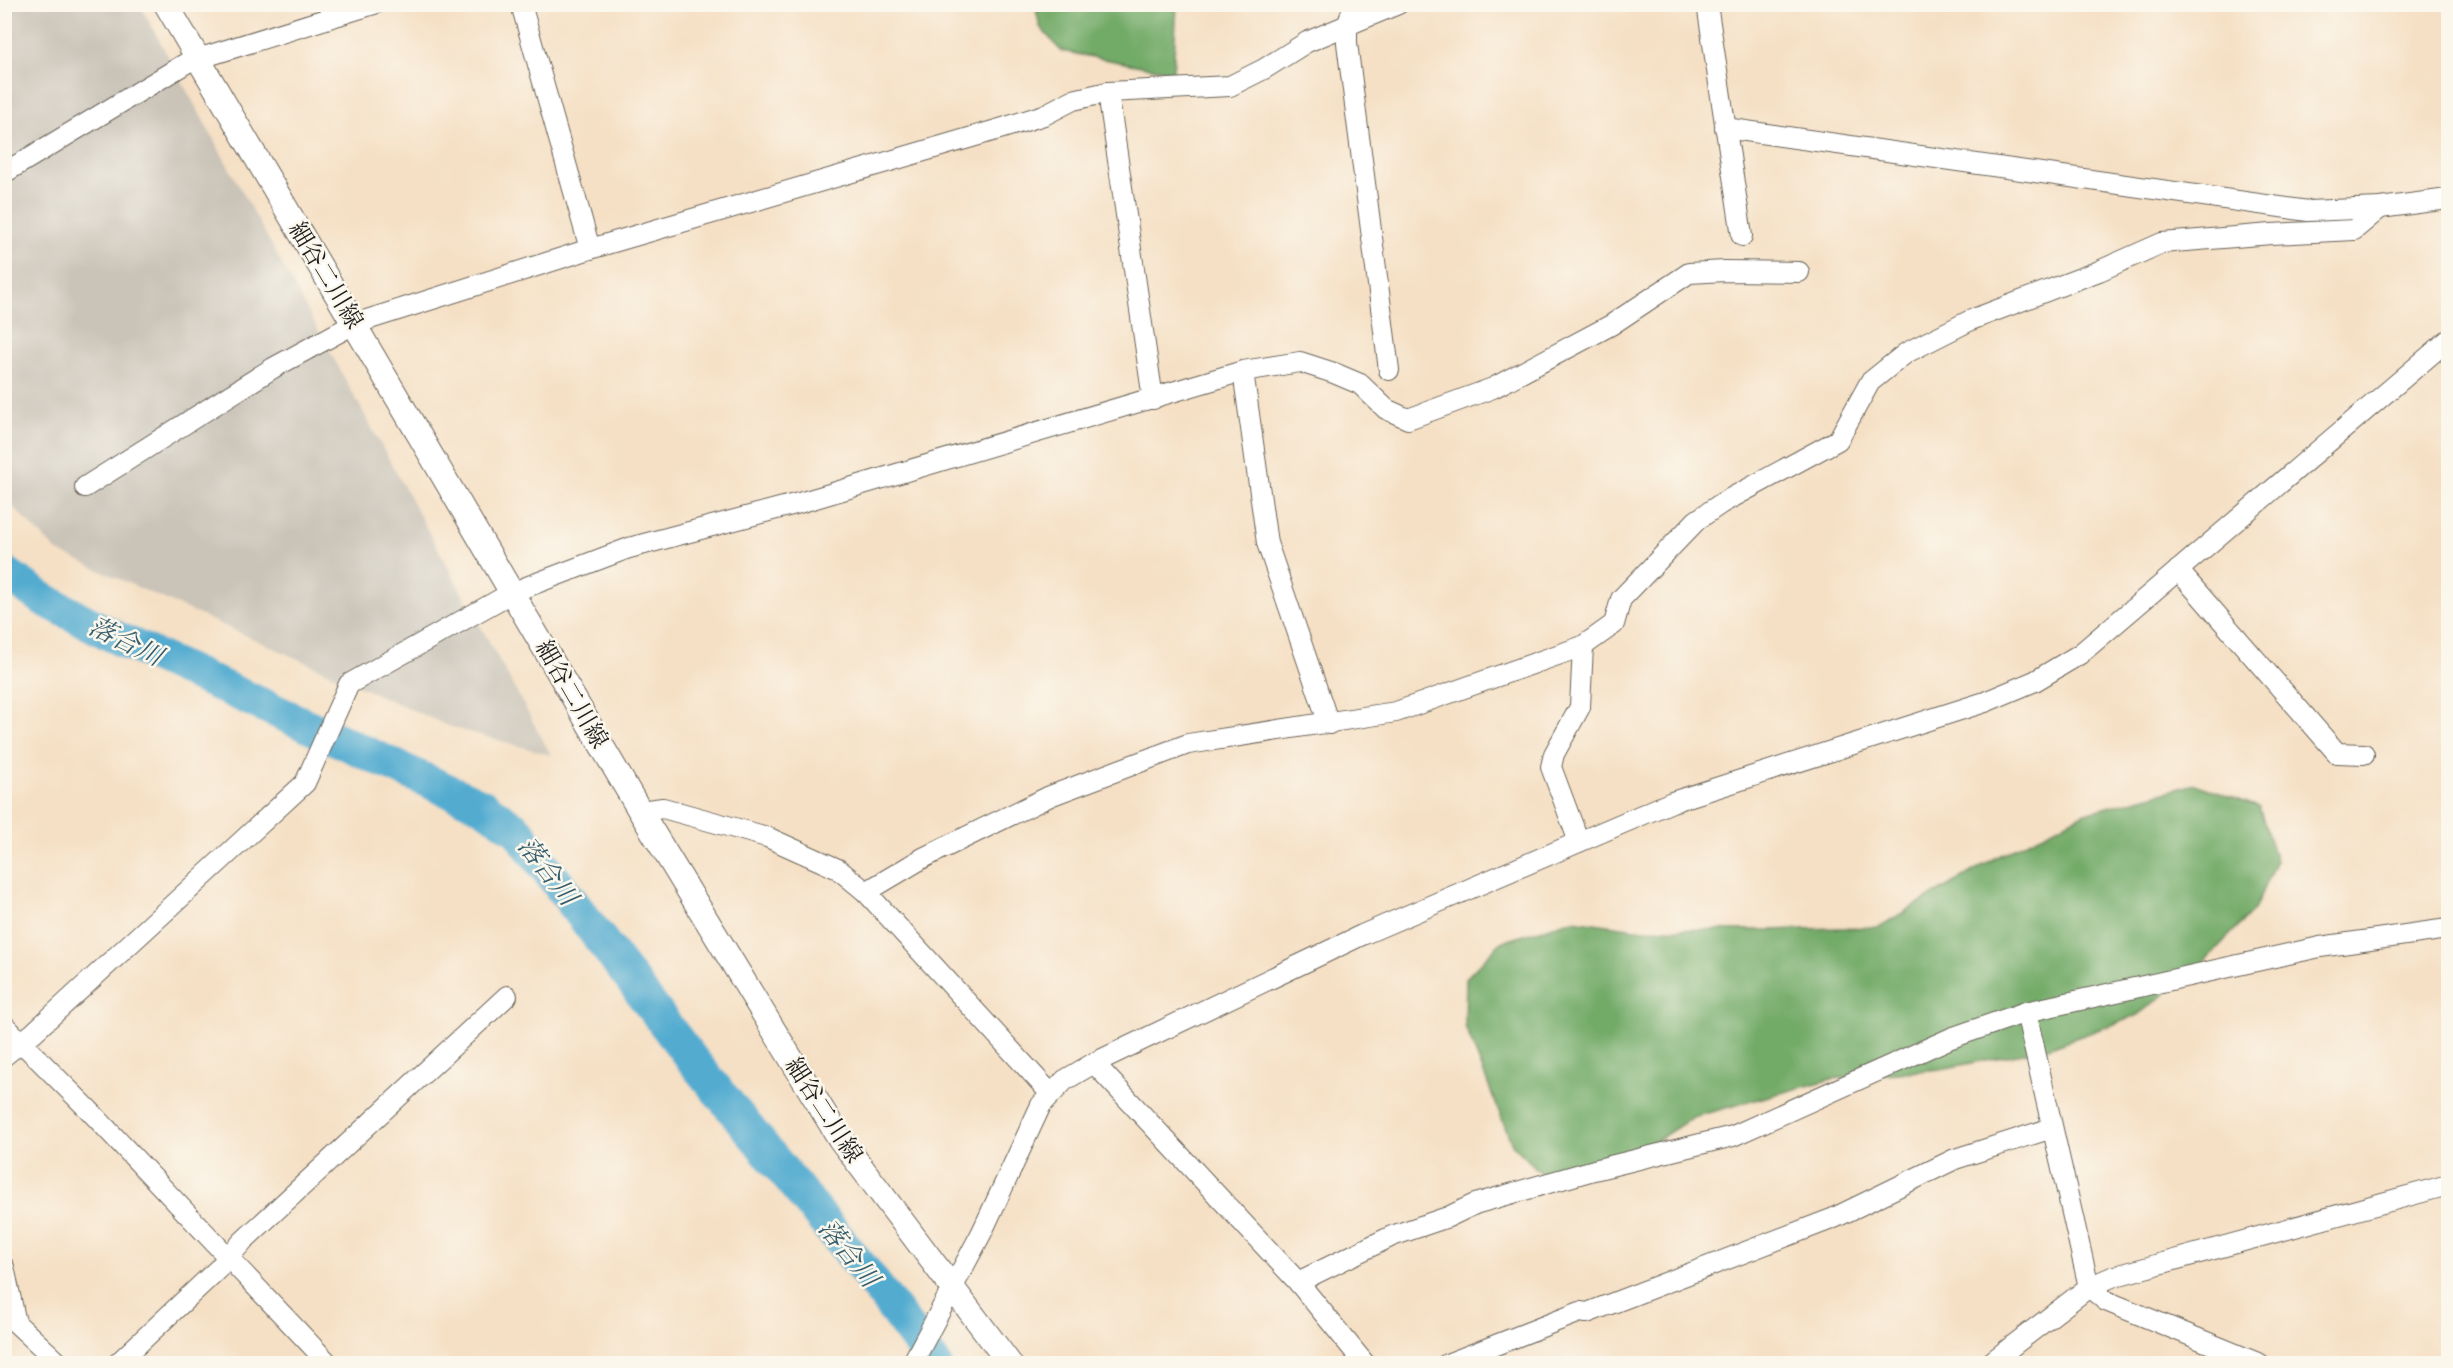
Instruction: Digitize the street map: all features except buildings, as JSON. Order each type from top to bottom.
[{"type":"main road","name":"細谷二川線","points":[[166,4],[640,811],[840,1140],[1010,1364]]},
{"type":"street","points":[[4,172],[197,57],[374,4]]},
{"type":"street","points":[[521,4],[590,249]]},
{"type":"street","points":[[1354,4],[1347,27],[1347,43],[1389,370]]},
{"type":"street","points":[[85,487],[273,368],[354,324],[590,249],[1003,128],[1044,115],[1073,100],[1108,92],[1230,86],[1264,69],[1308,42],[1398,4]]},
{"type":"street","points":[[1707,4],[1742,236]]},
{"type":"street","points":[[1108,92],[1152,399]]},
{"type":"street","points":[[1725,128],[2308,211],[2380,208],[2448,198]]},
{"type":"street","points":[[866,892],[922,858],[1050,796],[1188,744],[1395,712],[1583,646],[1614,624],[1621,599],[1697,520],[1722,503],[1838,440],[1870,382],[1906,353],[1971,320],[2099,271],[2162,243],[2354,230],[2380,208]]},
{"type":"street","points":[[4,1056],[33,1033],[305,783],[349,684],[513,592],[629,549],[799,503],[1243,371],[1300,362],[1360,384],[1386,409],[1407,419],[1503,383],[1611,326],[1689,273],[1799,272]]},
{"type":"street","points":[[912,1364],[982,1233],[1041,1105],[1065,1080],[1094,1063],[1362,935],[1672,802],[1985,702],[2035,681],[2080,654],[2448,340]]},
{"type":"street","points":[[1243,371],[1267,543],[1329,724]]},
{"type":"street","points":[[2178,570],[2337,753],[2364,754]]},
{"type":"street","points":[[1579,842],[1551,767],[1554,754],[1580,706],[1583,646]]},
{"type":"street","points":[[640,811],[663,808],[767,837],[838,869],[866,892],[1051,1094]]},
{"type":"street","points":[[1298,1282],[1392,1236],[1448,1217],[1475,1204],[1594,1170],[1733,1136],[1952,1038],[2026,1012],[2320,947],[2448,929]]},
{"type":"street","points":[[117,1364],[507,996]]},
{"type":"street","points":[[2026,1012],[2089,1287],[2106,1301],[2260,1364]]},
{"type":"street","points":[[4,1025],[89,1110],[329,1364]]},
{"type":"street","points":[[1094,1063],[1298,1282],[1365,1364]]},
{"type":"street","points":[[1447,1364],[1834,1218],[1956,1159],[2052,1128]]},
{"type":"street","points":[[1989,1364],[2089,1287],[2123,1274],[2448,1185]]},
{"type":"street","points":[[4,1267],[16,1323],[60,1364]]},
{"type":"shaded area","points":[[4,5],[140,5],[551,755],[448,726],[57,551],[5,499]]},
{"type":"green space","points":[[1035,5],[1177,5],[1173,72],[1061,51],[1040,27]]},
{"type":"green space","points":[[2195,784],[2259,807],[2276,860],[2254,910],[2193,973],[2136,1016],[2048,1048],[1941,1069],[1832,1079],[1693,1117],[1619,1165],[1549,1181],[1512,1144],[1465,1026],[1466,978],[1501,942],[1573,920],[1636,929],[1765,930],[1879,927],[1997,857],[2085,813]]},
{"type":"waterway","name":"落合川","points":[[4,572],[43,599],[119,639],[484,807],[517,830],[694,1062],[864,1270],[935,1364]]}]
